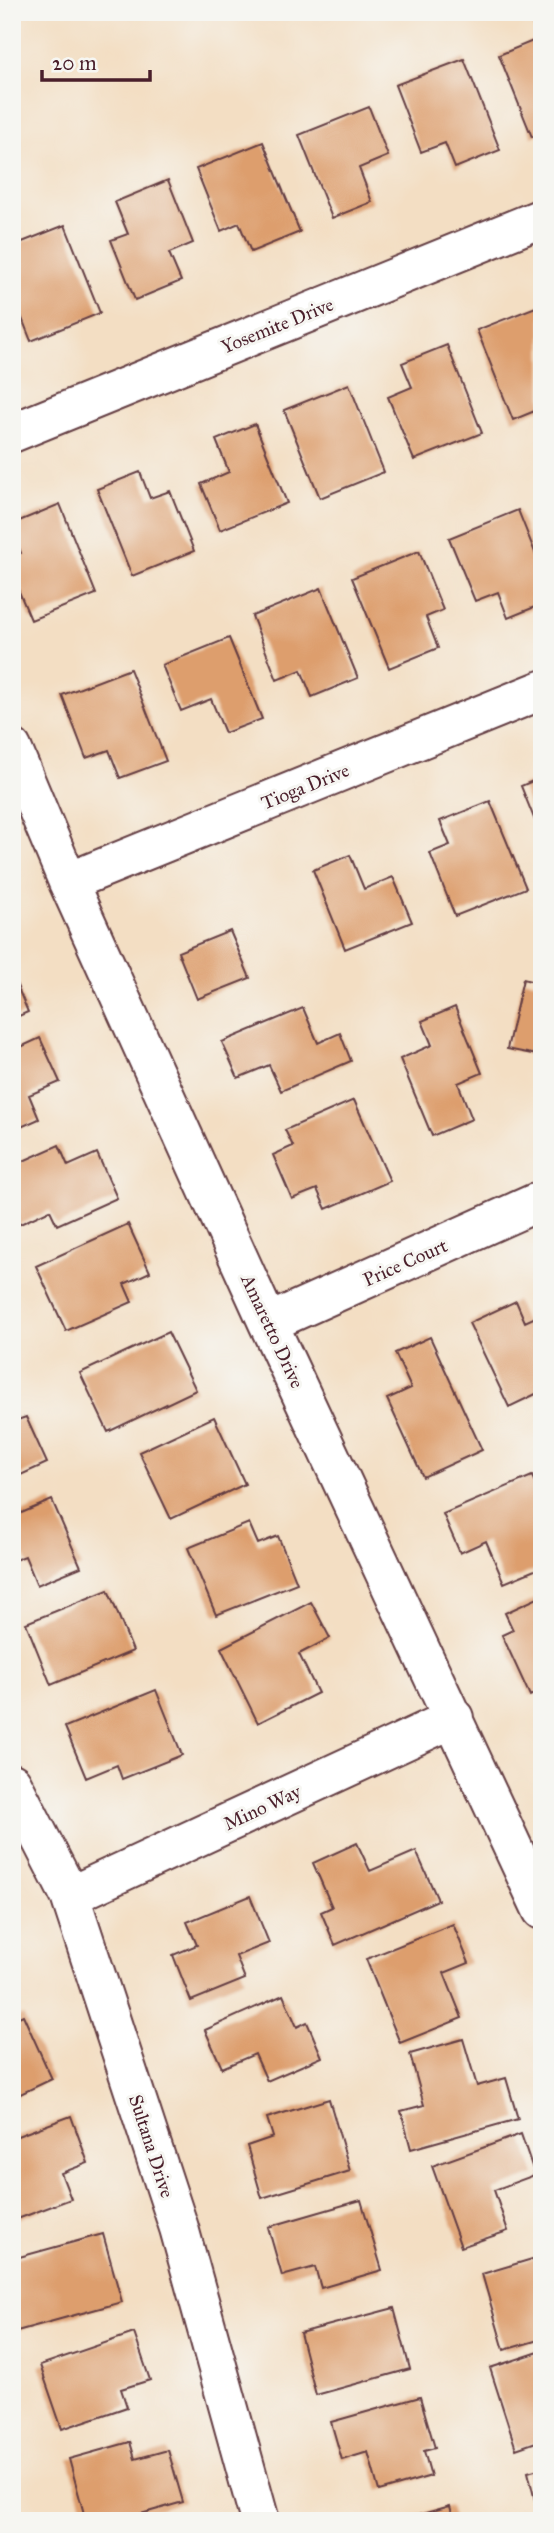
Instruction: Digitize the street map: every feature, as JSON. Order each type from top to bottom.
[{"type":"street","name":"Yosemite Drive","points":[[12,433],[542,218]]},
{"type":"street","name":"Tioga Drive","points":[[68,882],[542,690]]},
{"type":"street","name":"Amaretto Drive","points":[[12,748],[68,882],[268,1323],[542,1910]]},
{"type":"street","name":"Price Court","points":[[268,1323],[542,1200]]},
{"type":"street","name":"Mino Way","points":[[70,1896],[454,1718]]},
{"type":"street","name":"Sultana Drive","points":[[12,1783],[70,1896],[179,2228],[260,2521]]},
{"type":"building","points":[[542,22],[542,133],[532,137],[499,55],[538,39],[533,26]]},
{"type":"building","points":[[464,59],[500,150],[455,168],[445,143],[421,152],[395,85]]},
{"type":"building","points":[[369,107],[388,156],[359,168],[372,202],[332,218],[299,135]]},
{"type":"building","points":[[263,142],[300,232],[251,252],[239,223],[221,231],[196,169]]},
{"type":"building","points":[[168,180],[193,243],[169,253],[181,281],[135,300],[111,240],[128,234],[115,202]]},
{"type":"building","points":[[65,225],[100,313],[31,341],[12,293],[12,246]]},
{"type":"building","points":[[541,305],[542,408],[513,420],[477,330]]},
{"type":"building","points":[[447,345],[482,433],[414,460],[388,397],[412,387],[402,363]]},
{"type":"building","points":[[349,384],[384,472],[320,498],[284,410]]},
{"type":"building","points":[[255,424],[287,503],[220,530],[201,484],[229,472],[216,440]]},
{"type":"building","points":[[140,472],[150,498],[170,491],[194,551],[132,576],[97,489]]},
{"type":"building","points":[[60,504],[96,594],[31,620],[12,575],[12,557],[21,553],[12,524]]},
{"type":"building","points":[[518,510],[542,570],[542,604],[508,618],[498,592],[475,601],[449,538]]},
{"type":"building","points":[[419,551],[443,610],[426,617],[438,648],[389,668],[352,578]]},
{"type":"building","points":[[321,588],[358,678],[312,697],[301,670],[277,680],[252,616]]},
{"type":"building","points":[[229,638],[262,719],[225,733],[211,699],[181,711],[162,665]]},
{"type":"building","points":[[130,669],[166,761],[120,778],[109,750],[86,758],[62,695]]},
{"type":"building","points":[[542,777],[542,838],[521,786]]},
{"type":"building","points":[[490,801],[526,888],[455,916],[430,853],[450,845],[440,821]]},
{"type":"building","points":[[350,855],[364,889],[393,877],[412,922],[345,949],[313,870]]},
{"type":"building","points":[[230,931],[250,978],[197,999],[178,952]]},
{"type":"building","points":[[12,974],[28,1012],[12,1019]]},
{"type":"building","points":[[523,979],[542,984],[542,1056],[507,1049]]},
{"type":"building","points":[[455,1007],[482,1073],[458,1083],[472,1119],[432,1136],[400,1059],[432,1045],[422,1021]]},
{"type":"building","points":[[303,1008],[318,1043],[340,1033],[351,1061],[281,1091],[269,1065],[238,1078],[222,1042]]},
{"type":"building","points":[[40,1038],[60,1082],[29,1095],[39,1119],[12,1131],[12,1051]]},
{"type":"building","points":[[354,1100],[390,1181],[326,1209],[317,1189],[292,1199],[273,1155],[293,1146],[285,1130]]},
{"type":"building","points":[[59,1145],[68,1166],[97,1153],[117,1198],[57,1225],[50,1210],[16,1226],[12,1218],[12,1166]]},
{"type":"building","points":[[128,1224],[150,1272],[124,1284],[132,1302],[66,1331],[36,1266]]},
{"type":"building","points":[[516,1301],[525,1322],[542,1314],[542,1391],[509,1407],[469,1323]]},
{"type":"building","points":[[168,1332],[196,1390],[108,1432],[80,1373]]},
{"type":"building","points":[[430,1337],[482,1450],[423,1477],[387,1399],[411,1388],[395,1353]]},
{"type":"building","points":[[26,1417],[47,1463],[12,1479],[12,1422]]},
{"type":"building","points":[[214,1417],[245,1484],[171,1519],[139,1452]]},
{"type":"building","points":[[532,1476],[542,1498],[542,1567],[504,1583],[486,1541],[460,1553],[443,1514]]},
{"type":"building","points":[[52,1500],[81,1567],[37,1585],[25,1556],[12,1561],[12,1517]]},
{"type":"building","points":[[249,1523],[258,1544],[278,1536],[297,1583],[216,1615],[188,1548]]},
{"type":"building","points":[[108,1590],[133,1651],[51,1685],[26,1623]]},
{"type":"building","points":[[542,1596],[542,1690],[530,1696],[502,1635],[513,1630],[505,1613]]},
{"type":"building","points":[[311,1602],[330,1638],[299,1654],[318,1693],[258,1723],[221,1648]]},
{"type":"building","points":[[156,1690],[182,1755],[122,1779],[117,1765],[86,1778],[65,1727]]},
{"type":"building","points":[[357,1843],[370,1871],[416,1851],[438,1900],[335,1945],[321,1912],[332,1907],[313,1863]]},
{"type":"building","points":[[250,1896],[269,1943],[236,1956],[245,1979],[191,2001],[173,1955],[197,1945],[187,1922]]},
{"type":"building","points":[[453,1924],[469,1963],[444,1973],[462,2018],[400,2043],[366,1959]]},
{"type":"building","points":[[283,1995],[297,2027],[307,2022],[322,2057],[267,2081],[255,2054],[222,2068],[205,2030]]},
{"type":"building","points":[[23,2015],[52,2079],[12,2098],[12,2020]]},
{"type":"building","points":[[463,2039],[477,2086],[506,2078],[518,2119],[411,2149],[401,2111],[424,2105],[410,2054]]},
{"type":"building","points":[[329,2099],[350,2171],[262,2198],[247,2146],[273,2137],[267,2118]]},
{"type":"building","points":[[71,2116],[88,2163],[61,2173],[71,2199],[12,2221],[12,2138]]},
{"type":"building","points":[[521,2134],[535,2175],[494,2190],[508,2231],[461,2247],[432,2166]]},
{"type":"building","points":[[361,2200],[382,2270],[321,2288],[315,2267],[282,2276],[268,2227]]},
{"type":"building","points":[[103,2234],[122,2302],[17,2331],[12,2313],[12,2259]]},
{"type":"building","points":[[542,2256],[542,2339],[504,2350],[482,2274]]},
{"type":"building","points":[[394,2308],[410,2369],[316,2395],[300,2333]]},
{"type":"building","points":[[134,2333],[150,2380],[121,2389],[127,2407],[62,2429],[40,2365]]},
{"type":"building","points":[[542,2351],[542,2440],[516,2449],[490,2368]]},
{"type":"building","points":[[420,2397],[435,2448],[424,2451],[431,2476],[379,2491],[368,2452],[342,2460],[331,2422]]},
{"type":"building","points":[[130,2442],[135,2459],[168,2450],[183,2502],[116,2521],[86,2521],[69,2459]]},
{"type":"building","points":[[542,2468],[542,2521],[540,2521],[528,2472]]},
{"type":"building","points":[[450,2506],[454,2521],[401,2521],[401,2520]]}]
